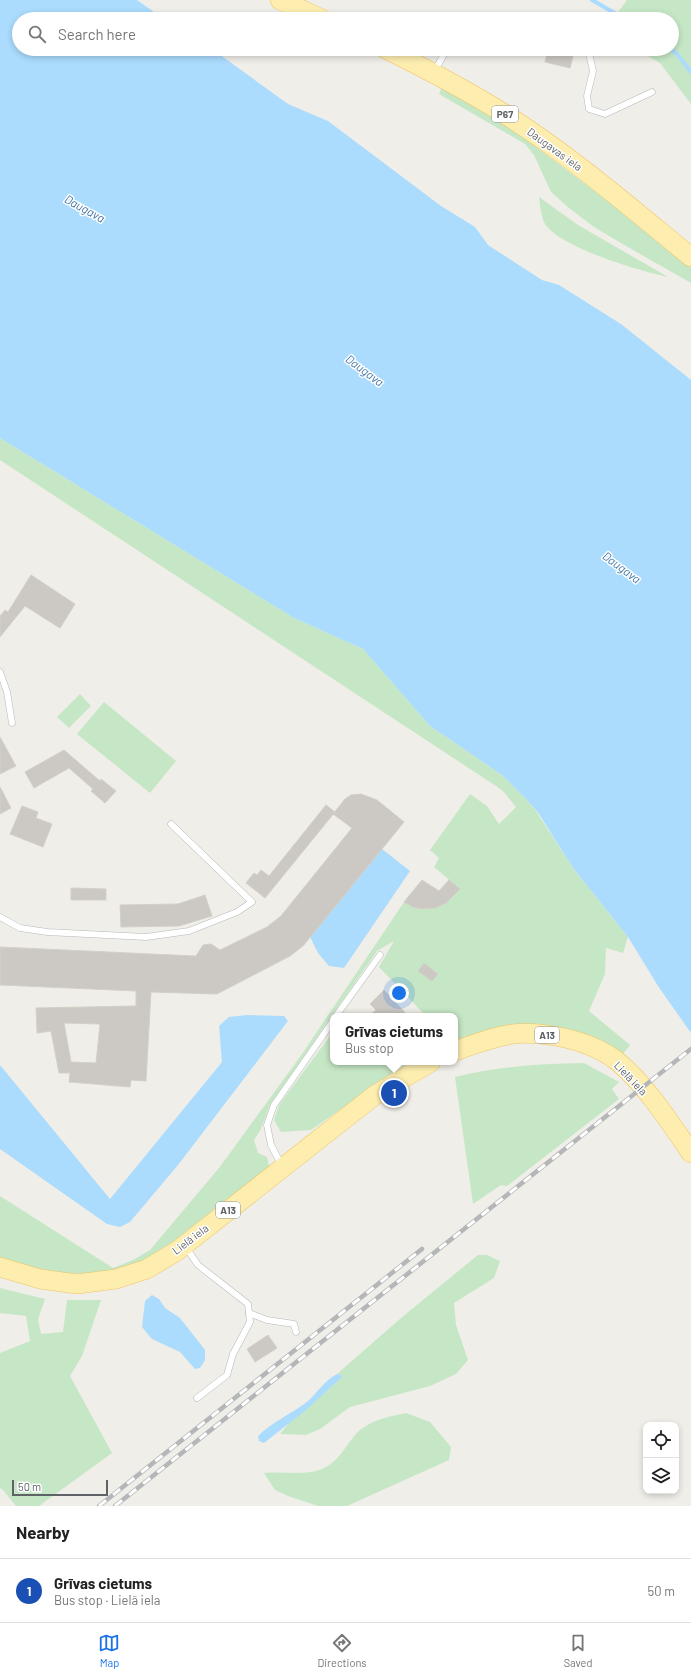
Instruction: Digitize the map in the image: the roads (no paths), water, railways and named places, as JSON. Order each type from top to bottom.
[{"type":"main road","points":[[280,0],[307,12]]},
{"type":"main road","name":"Daugavas iela","points":[[400,56],[502,112],[598,181],[691,257]]},
{"type":"main road","name":"Lielā iela","points":[[458,1050],[514,1034],[547,1035],[575,1040],[598,1049],[616,1060],[630,1074],[691,1153]]},
{"type":"main road","name":"Lielā iela","points":[[0,1267],[40,1279],[77,1284],[116,1279],[147,1269],[184,1245],[375,1095],[426,1065]]},
{"type":"lane","points":[[433,73],[443,56]]},
{"type":"lane","points":[[590,56],[593,72],[586,96],[589,109],[605,114],[652,92]]},
{"type":"lane","points":[[0,672],[7,692],[12,723]]},
{"type":"lane","points":[[0,917],[20,928],[47,932],[146,937],[189,931],[237,912],[252,902],[172,824]]},
{"type":"lane","points":[[338,1013],[380,955]]},
{"type":"lane","points":[[283,1168],[271,1145],[267,1125],[274,1105],[330,1025]]},
{"type":"lane","points":[[184,1245],[198,1265],[248,1304],[250,1322],[233,1354],[227,1374],[197,1398]]},
{"type":"lane","points":[[249,1313],[267,1320],[294,1324],[296,1332]]},
{"type":"water","name":"Daugava","points":[[0,0],[137,0],[154,12],[12,12],[12,56],[222,56],[288,104],[328,121],[441,206],[475,227],[488,245],[542,280],[559,285],[621,324],[691,380],[691,1033],[658,986],[628,937],[573,868],[539,814],[502,775],[430,726],[363,649],[294,618],[0,438]]},
{"type":"water","points":[[382,849],[410,871],[344,968],[329,966],[318,953],[310,937]]},
{"type":"water","points":[[247,1015],[284,1016],[288,1021],[178,1165],[130,1222],[120,1227],[107,1224],[0,1149],[0,1065],[110,1199],[222,1062],[219,1026],[229,1017]]},
{"type":"water","points":[[152,1295],[159,1299],[165,1308],[180,1318],[205,1350],[205,1360],[200,1368],[195,1369],[180,1352],[152,1339],[142,1327],[145,1301]]},
{"type":"water","points":[[337,1374],[343,1376],[306,1410],[264,1443],[259,1441],[258,1436],[263,1431],[307,1402],[325,1383]]},
{"type":"waterway","points":[[592,0],[613,12]]},
{"type":"waterway","points":[[679,56],[691,72]]},
{"type":"railway","points":[[115,1506],[691,1049]]},
{"type":"railway","points":[[99,1506],[422,1249]]},
{"type":"place","name":"Grīvas cietums","points":[[394,1093]]}]
